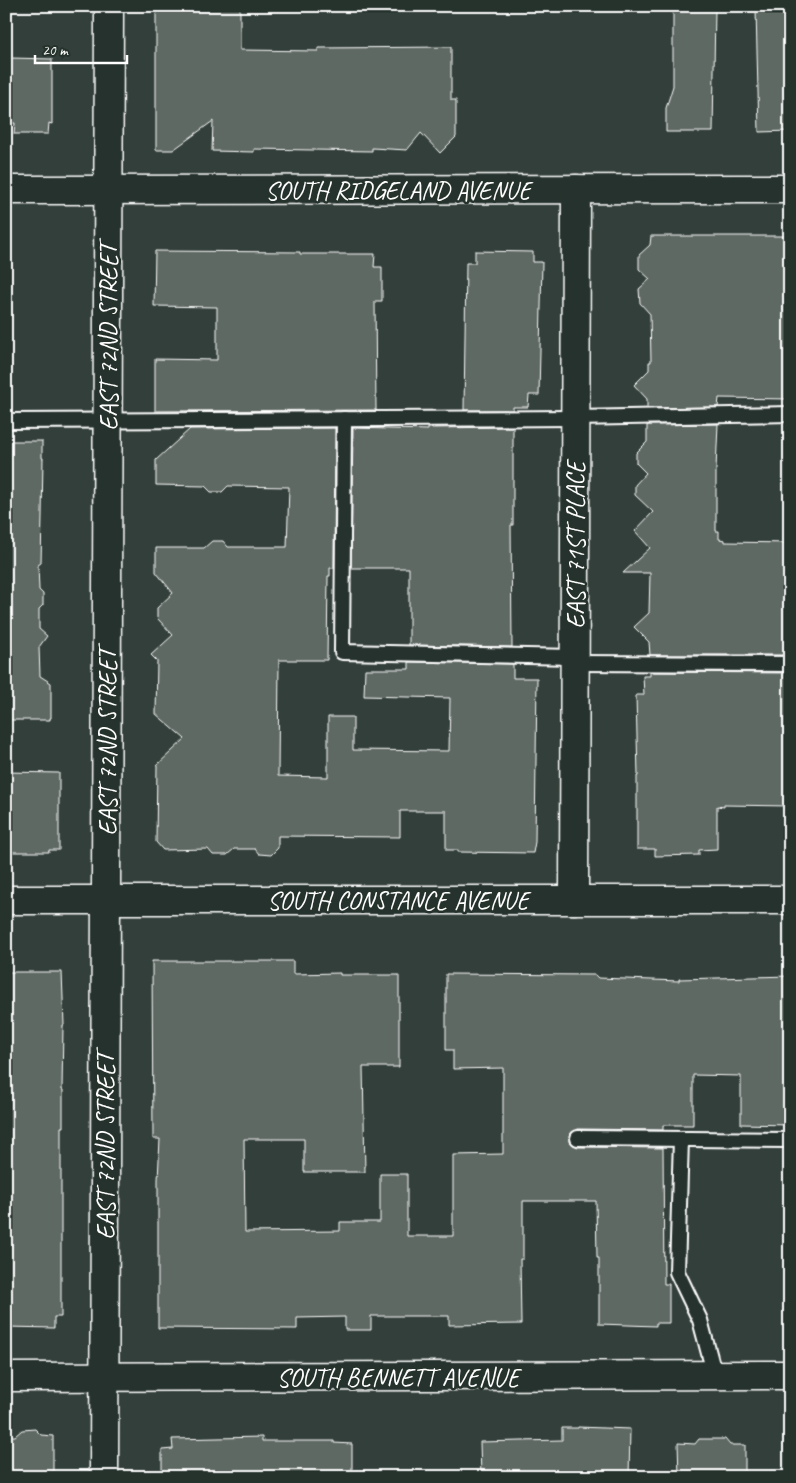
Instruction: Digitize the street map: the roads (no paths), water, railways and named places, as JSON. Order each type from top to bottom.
[{"type":"street","name":"EAST 72ND STREET","points":[[104,1477],[109,6]]},
{"type":"street","name":"EAST 71ST PLACE","points":[[574,900],[576,189]]},
{"type":"street","name":"SOUTH RIDGELAND AVENUE","points":[[6,190],[790,189]]},
{"type":"street","name":"SOUTH CONSTANCE AVENUE","points":[[6,900],[790,900]]},
{"type":"street","name":"SOUTH BENNETT AVENUE","points":[[6,1377],[790,1376]]},
{"type":"lane","points":[[6,421],[575,418],[790,414]]},
{"type":"lane","points":[[344,419],[342,652],[575,660],[790,664]]},
{"type":"lane","points":[[578,1138],[790,1140]]},
{"type":"lane","points":[[681,1139],[677,1272],[700,1320],[715,1376]]}]
